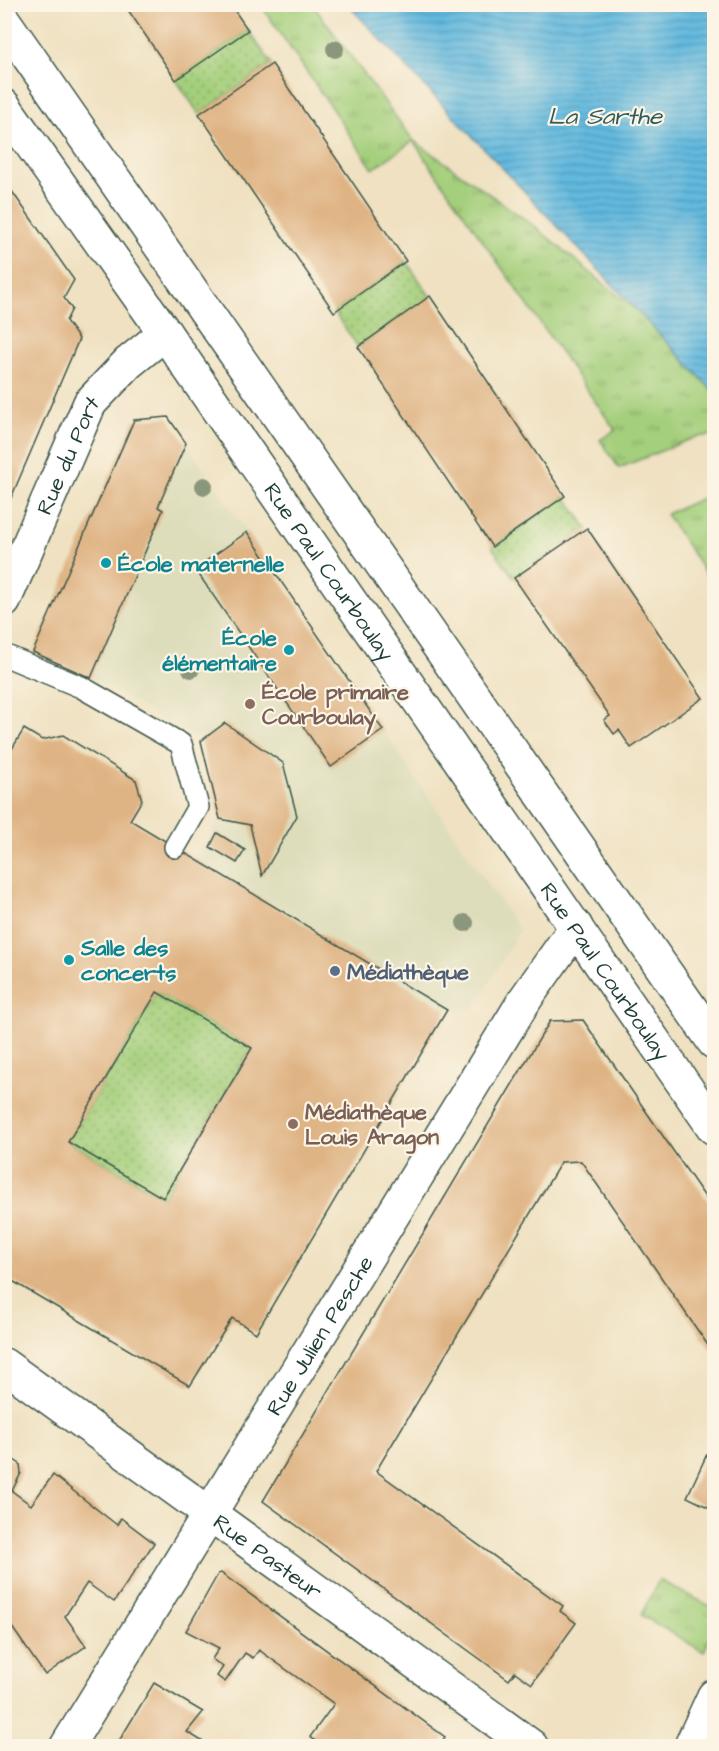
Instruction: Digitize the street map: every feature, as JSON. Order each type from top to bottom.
[{"type":"main road","name":"Rue Paul Courboulay","points":[[4,21],[714,1042]]},
{"type":"main road","name":"Rue Paul Courboulay","points":[[4,106],[165,333],[714,1128]]},
{"type":"main road","name":"Rue du Port","points":[[4,601],[90,403],[128,363],[165,333]]},
{"type":"main road","name":"Rue Julien Pesche","points":[[67,1746],[526,998],[576,927]]},
{"type":"main road","name":"Rue Pasteur","points":[[4,1365],[531,1746]]},
{"type":"main road","points":[[691,1746],[714,1696]]},
{"type":"lane","points":[[4,655],[81,687],[181,744],[198,807],[175,847]]},
{"type":"shaded area","name":"École primaire Courboulay","points":[[186,443],[520,931],[473,1009],[447,1010],[195,860],[220,819],[201,741],[91,678],[33,652],[106,485],[158,507]]},
{"type":"green space","points":[[261,5],[313,5],[413,140],[533,225],[638,312],[714,392],[714,435],[696,437],[619,468],[600,440],[615,430],[413,141],[373,169]]},
{"type":"green space","points":[[248,30],[272,64],[199,114],[176,80]]},
{"type":"green space","points":[[406,261],[430,296],[358,347],[334,312]]},
{"type":"green space","points":[[714,493],[714,586],[666,514]]},
{"type":"green space","points":[[565,496],[587,528],[514,578],[492,547]]},
{"type":"green space","points":[[157,992],[252,1048],[163,1198],[68,1142]]},
{"type":"green space","points":[[659,1580],[714,1608],[714,1628],[704,1652],[641,1615]]},
{"type":"water","name":"La Sarthe","points":[[348,5],[714,5],[714,392]]},
{"type":"building","points":[[124,4],[230,4],[248,30],[176,80]]},
{"type":"building","points":[[272,64],[406,261],[334,312],[199,114]]},
{"type":"building","points":[[4,180],[74,280],[64,298],[72,309],[66,321],[79,339],[5,512]]},
{"type":"building","points":[[430,296],[565,496],[492,547],[358,347]]},
{"type":"building","name":"École maternelle","points":[[168,417],[186,443],[158,507],[163,510],[91,678],[33,652],[134,420]]},
{"type":"building","points":[[587,528],[703,698],[631,748],[619,730],[614,734],[604,720],[610,716],[514,578]]},
{"type":"building","name":"École élémentaire","points":[[247,532],[383,730],[331,767],[195,569]]},
{"type":"building","points":[[225,723],[283,763],[297,816],[262,876],[250,825],[220,819],[201,741]]},
{"type":"building","name":"Médiathèque Louis Aragon","points":[[24,729],[42,740],[63,735],[136,780],[142,800],[130,820],[447,1010],[256,1333],[232,1318],[190,1386],[4,1276],[4,762]],"holes":[[[157,992],[252,1048],[163,1198],[68,1142]]]},
{"type":"building","points":[[217,833],[245,850],[237,863],[210,847]]},
{"type":"building","points":[[583,1020],[714,1210],[714,1354],[581,1161],[561,1162],[376,1471],[563,1606],[560,1611],[576,1623],[532,1684],[515,1672],[509,1680],[263,1501],[550,1021]]},
{"type":"building","points":[[714,1439],[714,1510],[687,1497]]},
{"type":"building","points":[[14,1460],[20,1464],[21,1473],[12,1491],[31,1505],[53,1475],[117,1525],[121,1518],[154,1543],[114,1602],[87,1583],[65,1616],[86,1646],[45,1675],[5,1617],[5,1461]]},
{"type":"building","points":[[221,1573],[445,1737],[439,1746],[322,1746],[310,1737],[334,1704],[259,1650],[253,1658],[245,1653],[225,1682],[217,1676],[223,1667],[212,1659],[219,1648],[186,1631],[218,1574]]},
{"type":"building","points":[[154,1683],[203,1712],[187,1732],[210,1746],[116,1746]]},
{"type":"place","name":"École maternelle","points":[[106,563]]},
{"type":"place","name":"École élémentaire","points":[[289,650]]},
{"type":"place","name":"École primaire Courboulay","points":[[250,704]]},
{"type":"place","name":"Salle des concerts","points":[[69,960]]},
{"type":"place","name":"Médiathèque","points":[[335,971]]},
{"type":"place","name":"Médiathèque Louis Aragon","points":[[293,1124]]}]
